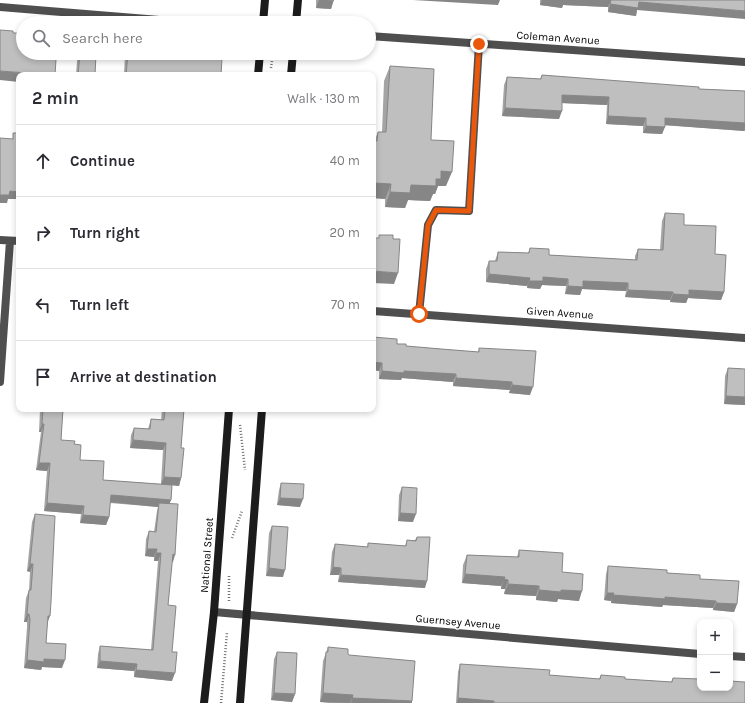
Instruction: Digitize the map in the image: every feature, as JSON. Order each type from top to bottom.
[{"type":"main road","points":[[264,16],[265,0]]},
{"type":"main road","points":[[297,16],[298,0]]},
{"type":"main road","points":[[258,72],[259,60]]},
{"type":"main road","points":[[291,72],[292,60]]},
{"type":"main road","name":"National Street","points":[[204,703],[214,612],[229,412]]},
{"type":"main road","points":[[240,703],[262,412]]},
{"type":"street","points":[[0,7],[110,16]]},
{"type":"street","name":"Coleman Avenue","points":[[376,37],[745,62]]},
{"type":"street","points":[[419,314],[428,225],[431,218],[436,210],[469,211],[479,44]]},
{"type":"street","points":[[0,240],[15,241],[0,382]]},
{"type":"street","name":"Given Avenue","points":[[376,310],[745,338]]},
{"type":"street","name":"Guernsey Avenue","points":[[214,612],[697,654]]},
{"type":"street","points":[[733,656],[745,657]]},
{"type":"path","points":[[240,423],[245,474]]},
{"type":"path","points":[[229,544],[243,509]]},
{"type":"path","points":[[229,572],[229,601]]},
{"type":"path","points":[[220,703],[227,632]]},
{"type":"building","points":[[611,0],[745,0],[745,11],[639,2],[638,8],[610,4]]},
{"type":"building","points":[[0,30],[13,31],[13,33],[16,33],[16,60],[56,60],[55,72],[0,71]]},
{"type":"building","points":[[79,60],[96,60],[95,72],[78,72]]},
{"type":"building","points":[[127,60],[222,60],[221,72],[126,72]]},
{"type":"building","points":[[390,66],[434,69],[431,140],[454,141],[452,172],[441,171],[441,179],[436,179],[436,186],[411,185],[410,193],[390,192],[391,184],[376,183],[376,141],[378,132],[386,132]]},
{"type":"building","points":[[542,75],[699,87],[699,89],[745,91],[745,123],[665,118],[665,127],[646,126],[646,118],[608,116],[609,97],[562,95],[562,111],[505,108],[507,77],[541,79]]},
{"type":"building","points":[[13,133],[16,133],[16,192],[10,191],[9,195],[0,195],[0,138],[13,139]]},
{"type":"building","points":[[665,213],[684,214],[684,225],[716,226],[715,254],[726,255],[724,292],[689,290],[689,295],[673,294],[673,292],[628,290],[628,283],[583,281],[583,287],[568,286],[568,279],[543,277],[543,281],[529,281],[530,278],[489,274],[489,261],[497,261],[498,252],[529,253],[530,248],[549,249],[549,255],[637,260],[638,249],[663,250]]},
{"type":"building","points":[[379,235],[393,235],[393,239],[400,239],[398,273],[376,271],[376,238],[379,238]]},
{"type":"building","points":[[376,337],[397,339],[397,344],[406,344],[406,346],[479,352],[479,348],[536,351],[533,387],[512,385],[512,382],[456,378],[456,374],[382,371],[382,363],[376,362]]},
{"type":"building","points":[[728,368],[745,369],[745,397],[726,396]]},
{"type":"building","points":[[43,412],[63,412],[61,440],[75,441],[74,444],[81,445],[80,460],[104,461],[103,480],[172,485],[171,500],[111,495],[109,517],[83,515],[84,506],[47,503],[50,463],[39,463],[44,424],[42,424]]},
{"type":"building","points":[[165,412],[184,412],[181,448],[184,448],[181,478],[164,477],[166,443],[133,440],[134,428],[150,429],[151,419],[164,420]]},
{"type":"building","points":[[281,483],[304,484],[303,499],[280,498]]},
{"type":"building","points":[[402,487],[417,488],[416,514],[400,513]]},
{"type":"building","points":[[159,503],[178,504],[175,555],[173,554],[168,605],[176,606],[172,652],[177,652],[175,673],[136,670],[137,664],[100,661],[100,646],[153,650],[161,553],[156,553],[157,549],[147,549],[149,531],[156,532]]},
{"type":"building","points":[[35,514],[55,516],[51,602],[50,616],[48,616],[46,643],[66,644],[65,660],[44,659],[44,662],[27,660],[30,619],[29,614],[27,614],[29,590],[31,590],[33,564],[30,564]]},
{"type":"building","points":[[272,526],[288,527],[285,570],[269,568]]},
{"type":"building","points":[[417,537],[430,537],[427,581],[341,575],[341,568],[333,567],[335,544],[368,547],[368,543],[406,546],[407,540],[416,541]]},
{"type":"building","points":[[519,550],[563,553],[562,572],[583,574],[582,591],[561,590],[561,592],[539,590],[539,586],[508,584],[508,580],[504,579],[505,577],[465,574],[467,555],[519,557]]},
{"type":"building","points":[[608,566],[667,570],[667,573],[700,575],[700,579],[739,581],[737,604],[665,597],[665,599],[613,595],[614,593],[607,593]]},
{"type":"building","points":[[328,647],[348,649],[349,655],[415,661],[412,701],[352,698],[353,695],[323,693],[326,652],[328,652]]},
{"type":"building","points":[[277,652],[297,653],[295,694],[274,693]]},
{"type":"building","points":[[460,664],[550,670],[549,675],[600,679],[601,675],[625,677],[625,679],[672,682],[673,678],[697,679],[697,691],[733,691],[733,681],[745,682],[745,703],[494,703],[494,701],[458,698]]},
{"type":"route","points":[[419,314],[428,225],[431,218],[436,210],[469,211],[479,44]]}]
